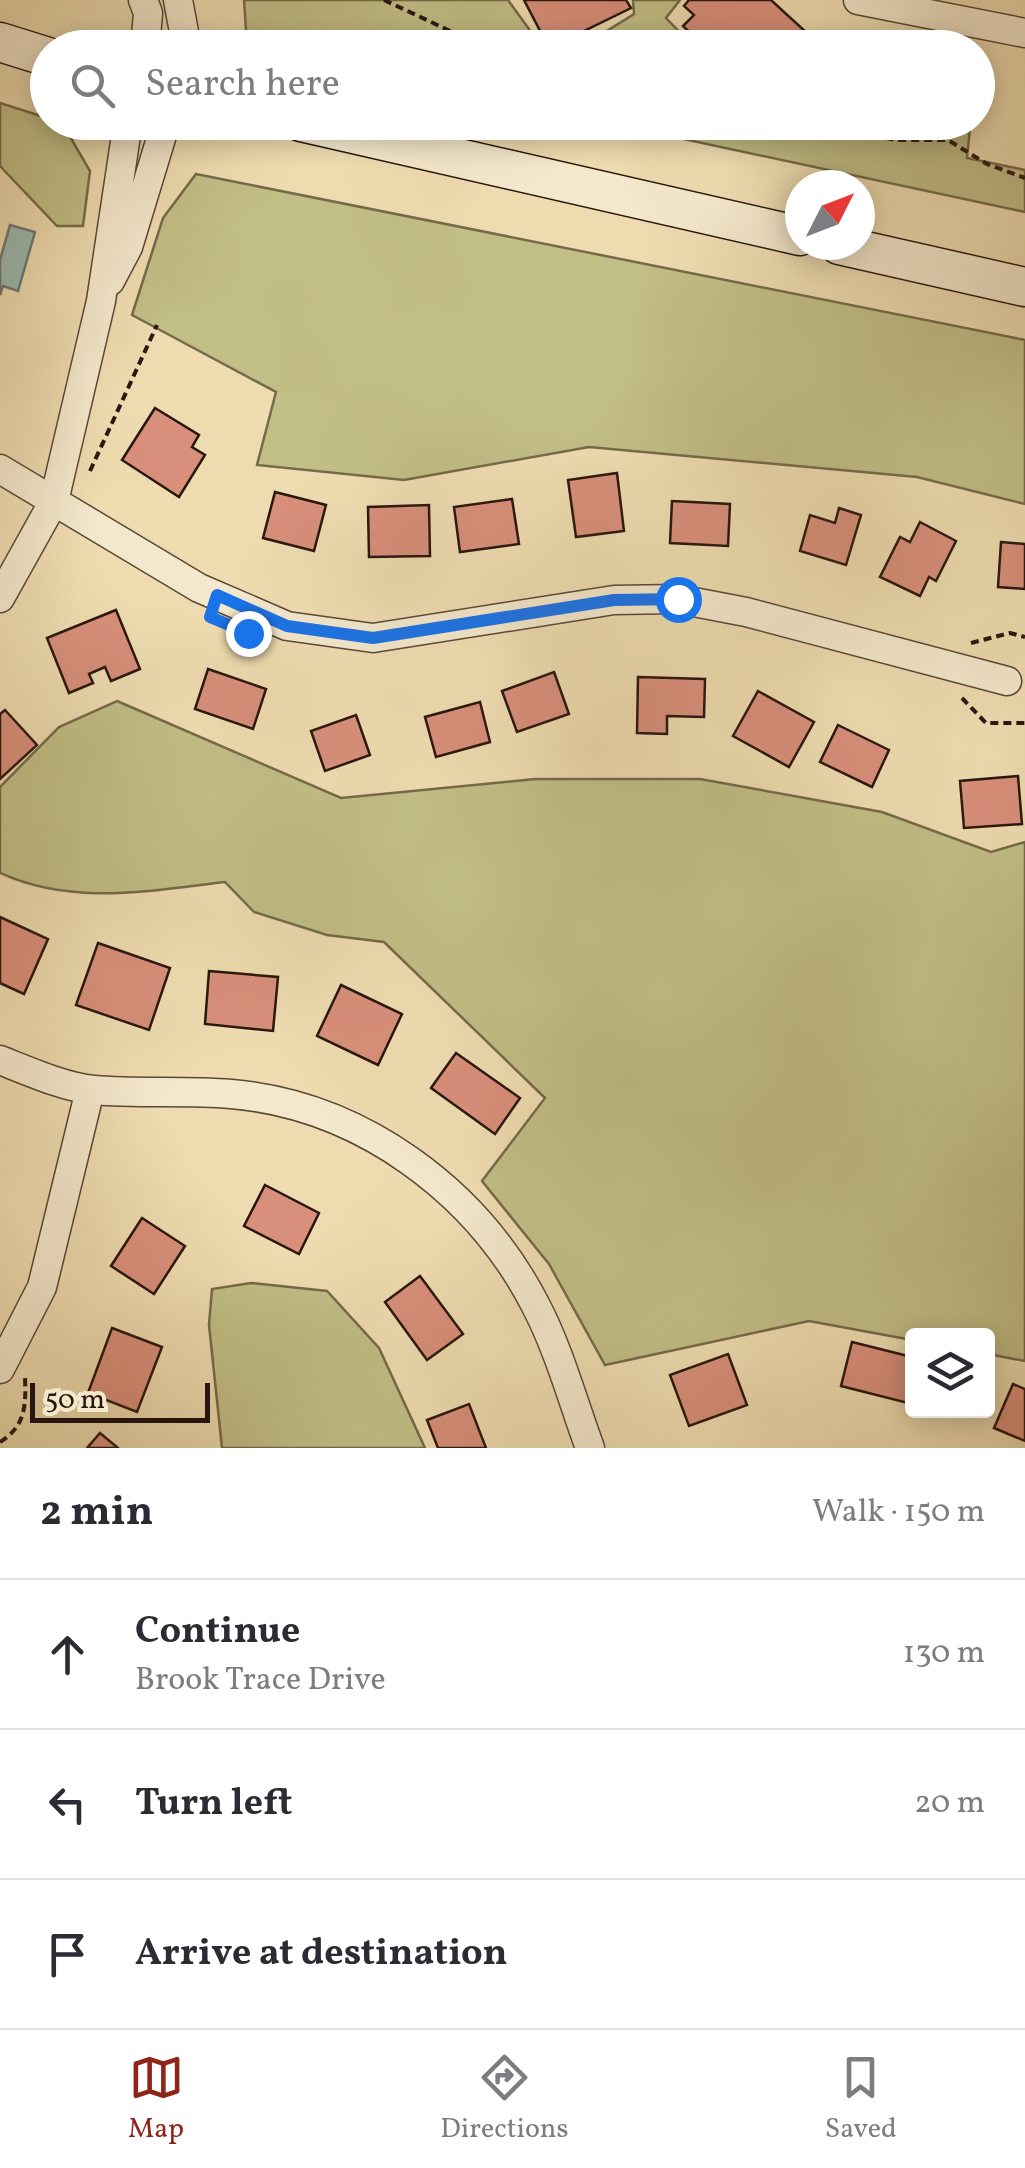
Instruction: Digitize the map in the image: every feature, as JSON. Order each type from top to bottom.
[{"type":"main road","points":[[0,42],[30,51]]},
{"type":"main road","points":[[379,140],[785,233]]},
{"type":"main road","points":[[875,253],[1025,287]]},
{"type":"street","points":[[143,0],[148,12],[146,30]]},
{"type":"street","points":[[178,0],[184,30]]},
{"type":"street","points":[[858,0],[1025,32]]},
{"type":"street","points":[[0,598],[56,492],[101,301],[125,140]]},
{"type":"street","points":[[101,301],[128,247],[161,140]]},
{"type":"street","points":[[0,469],[56,492],[199,588],[287,626],[373,638],[614,600],[678,599],[746,612],[1007,681]]},
{"type":"street","points":[[0,1060],[90,1090],[232,1094],[281,1101],[330,1117],[409,1159],[476,1219],[509,1261],[537,1308],[590,1448]]},
{"type":"street","points":[[13,1370],[42,1287],[90,1090]]},
{"type":"path","points":[[384,0],[448,30]]},
{"type":"path","points":[[896,140],[948,140],[987,164],[1025,178]]},
{"type":"path","points":[[56,492],[79,494],[158,325]]},
{"type":"path","points":[[960,695],[986,723],[1025,723]]},
{"type":"path","points":[[0,1442],[22,1418],[13,1370]]},
{"type":"shaded area","points":[[244,0],[508,0],[530,30],[246,30]]},
{"type":"shaded area","points":[[633,0],[680,0],[666,18],[678,30],[608,30],[634,14]]},
{"type":"shaded area","points":[[0,103],[30,113],[30,140],[72,140],[90,171],[83,226],[57,226],[0,166]]},
{"type":"shaded area","points":[[688,140],[969,140],[967,158],[1025,170],[1025,212],[875,180],[875,170],[829,170]]},
{"type":"shaded area","points":[[196,174],[1025,340],[1025,504],[917,477],[589,447],[404,480],[257,465],[276,392],[132,315],[163,218]]},
{"type":"shaded area","points":[[117,701],[341,798],[535,779],[700,779],[882,812],[991,852],[1025,842],[1025,1361],[995,1355],[995,1328],[905,1328],[905,1339],[809,1321],[605,1365],[549,1264],[482,1181],[545,1098],[384,942],[327,935],[254,912],[225,882],[139,892],[83,893],[55,890],[0,873],[0,787],[59,727]]},
{"type":"shaded area","points":[[251,1283],[327,1291],[379,1348],[425,1448],[222,1448],[209,1325],[212,1289]]},
{"type":"water","points":[[10,225],[35,232],[18,291],[3,286],[0,295],[0,260]]},
{"type":"building","points":[[524,0],[626,0],[631,8],[586,30],[540,30]]},
{"type":"building","points":[[689,0],[771,0],[804,30],[687,30],[683,26],[694,15],[684,6]]},
{"type":"building","points":[[155,408],[199,435],[192,447],[205,455],[179,497],[122,460]]},
{"type":"building","points":[[617,473],[624,531],[576,537],[568,480]]},
{"type":"building","points":[[275,492],[326,505],[314,551],[263,538]]},
{"type":"building","points":[[512,499],[519,544],[460,552],[454,507]]},
{"type":"building","points":[[672,501],[730,504],[728,546],[670,543]]},
{"type":"building","points":[[429,505],[430,556],[369,557],[368,507]]},
{"type":"building","points":[[839,508],[861,515],[846,565],[800,551],[810,515],[835,523]]},
{"type":"building","points":[[920,522],[956,541],[936,581],[929,577],[920,596],[880,577],[900,537],[910,542]]},
{"type":"building","points":[[1001,542],[1025,544],[1025,589],[998,587]]},
{"type":"building","points":[[116,610],[140,669],[111,681],[105,667],[89,674],[93,683],[69,693],[47,638]]},
{"type":"building","points":[[208,669],[266,689],[253,729],[195,709]]},
{"type":"building","points":[[554,672],[569,714],[517,732],[502,691]]},
{"type":"building","points":[[638,677],[705,679],[704,717],[667,716],[667,734],[637,733]]},
{"type":"building","points":[[758,691],[814,722],[789,767],[733,736]]},
{"type":"building","points":[[480,702],[490,742],[436,757],[425,717]]},
{"type":"building","points":[[5,710],[37,745],[0,779],[0,714]]},
{"type":"building","points":[[356,715],[370,755],[325,771],[311,731]]},
{"type":"building","points":[[838,725],[889,750],[872,787],[820,762]]},
{"type":"building","points":[[1018,776],[1022,824],[964,828],[960,781]]},
{"type":"building","points":[[0,917],[48,939],[24,994],[0,983]]},
{"type":"building","points":[[98,943],[170,968],[149,1030],[76,1005]]},
{"type":"building","points":[[209,971],[278,977],[273,1031],[205,1024]]},
{"type":"building","points":[[341,985],[402,1014],[378,1065],[317,1036]]},
{"type":"building","points":[[456,1053],[520,1098],[495,1134],[431,1088]]},
{"type":"building","points":[[265,1185],[319,1213],[299,1254],[244,1226]]},
{"type":"building","points":[[142,1218],[185,1246],[154,1294],[111,1266]]},
{"type":"building","points":[[420,1276],[463,1334],[427,1360],[385,1302]]},
{"type":"building","points":[[112,1328],[162,1347],[137,1412],[88,1393]]},
{"type":"building","points":[[852,1342],[905,1355],[905,1402],[841,1386]]},
{"type":"building","points":[[728,1354],[747,1405],[689,1426],[670,1375]]},
{"type":"building","points":[[1013,1384],[1025,1389],[1025,1441],[994,1428]]},
{"type":"building","points":[[469,1404],[486,1448],[438,1448],[427,1420]]},
{"type":"building","points":[[100,1433],[118,1448],[87,1448]]},
{"type":"route","points":[[248,633],[210,617],[217,595],[287,626],[373,638],[614,600],[678,599]]}]
